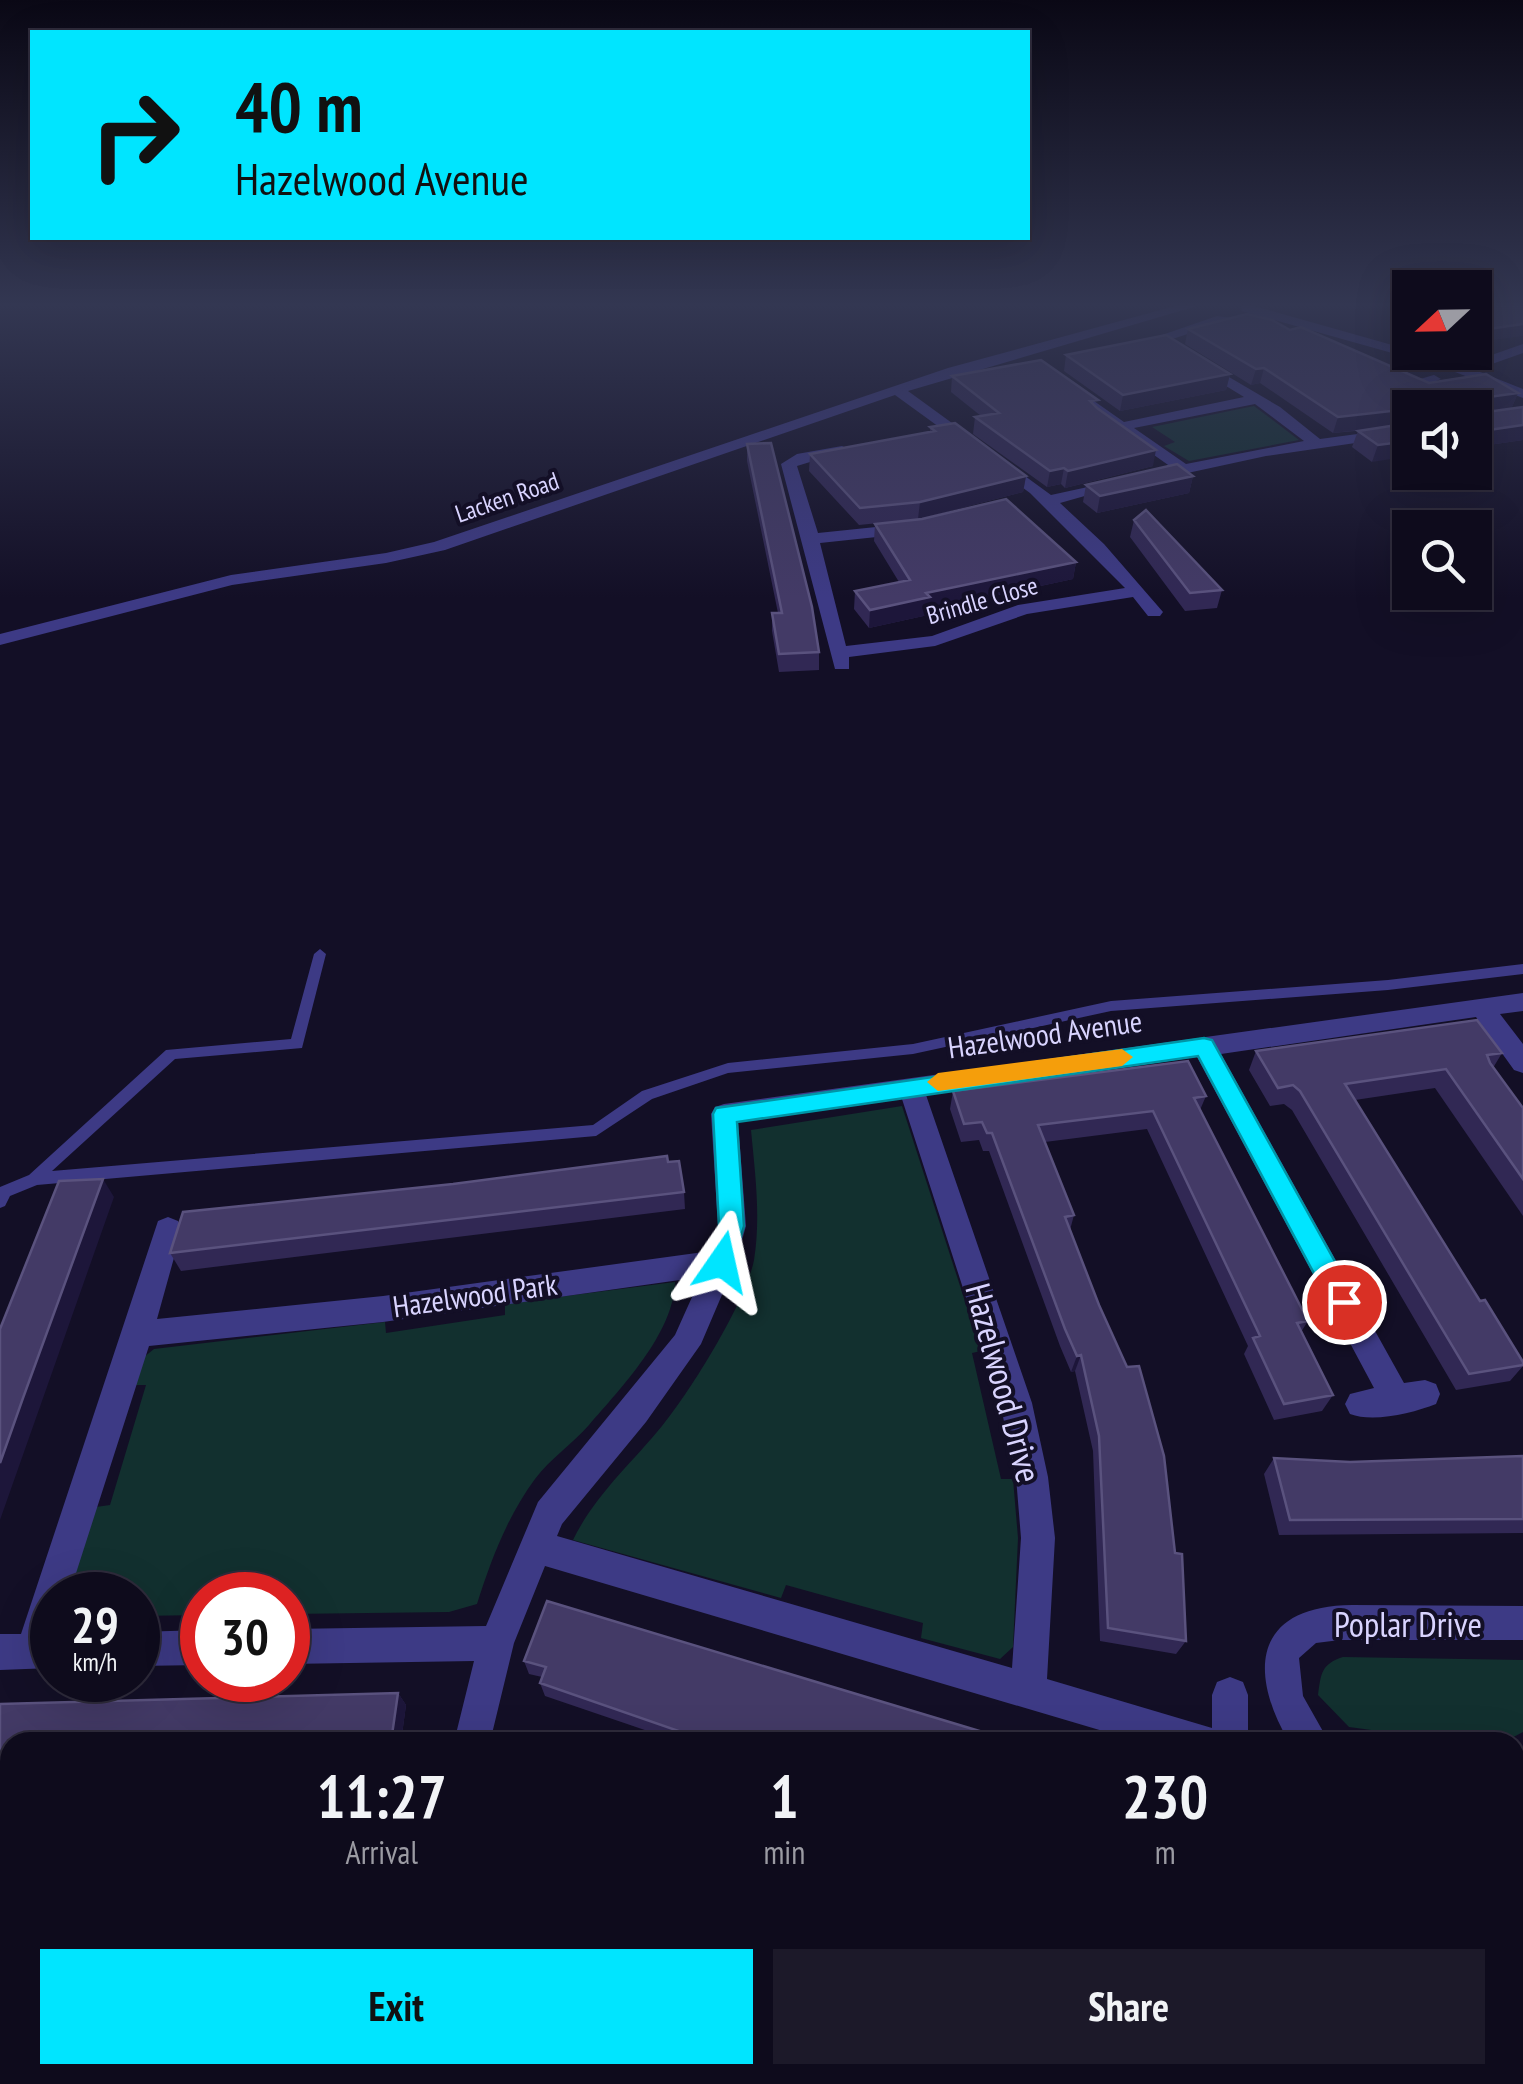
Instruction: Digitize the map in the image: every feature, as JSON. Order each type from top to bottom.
[{"type":"street","name":"Lacken Road","points":[[0,640],[232,580],[428,549],[858,403]]},
{"type":"street","points":[[917,403],[956,430],[1037,500],[1094,539],[1154,612]]},
{"type":"street","points":[[1088,403],[1184,469]]},
{"type":"street","points":[[1124,426],[1235,403]]},
{"type":"street","points":[[1262,403],[1317,444]]},
{"type":"street","points":[[937,433],[956,430]]},
{"type":"street","points":[[1146,476],[1392,434]]},
{"type":"street","name":"Brindle Close","points":[[860,446],[802,456],[788,464],[840,658],[935,641],[1024,609],[1138,591]]},
{"type":"street","points":[[1037,500],[1127,480]]},
{"type":"street","points":[[811,540],[919,528]]},
{"type":"street","name":"Hazelwood Avenue","points":[[722,1262],[732,1226],[724,1114],[1523,1002]]},
{"type":"street","points":[[1482,1007],[1523,1063]]},
{"type":"street","points":[[1204,1046],[1410,1396],[1361,1404]]},
{"type":"street","name":"Hazelwood Drive","points":[[910,1085],[1016,1403],[1032,1477],[1038,1538],[1028,1691]]},
{"type":"street","points":[[28,1651],[138,1334],[168,1229]]},
{"type":"street","points":[[474,1732],[496,1642],[550,1514],[686,1344],[722,1262]]},
{"type":"street","name":"Hazelwood Park","points":[[138,1334],[364,1311],[722,1262]]},
{"type":"street","points":[[534,1546],[1166,1732]]},
{"type":"street","name":"Poplar Drive","points":[[1304,1732],[1291,1715],[1281,1684],[1287,1648],[1302,1630],[1334,1624],[1523,1623]]},
{"type":"street","points":[[310,1646],[496,1642]]},
{"type":"street","points":[[1230,1695],[1230,1732]]},
{"type":"lane","points":[[2,1194],[35,1179],[171,1054],[297,1044],[320,954]]},
{"type":"lane","points":[[35,1179],[596,1130],[647,1095],[728,1068],[913,1049],[1111,1006],[1388,985],[1523,968]]},
{"type":"green space","points":[[1254,406],[1299,440],[1189,461],[1164,446],[1175,442],[1152,427]]},
{"type":"green space","points":[[902,1106],[981,1351],[972,1353],[1001,1479],[1013,1479],[1018,1538],[1013,1647],[1000,1659],[921,1638],[923,1623],[786,1585],[781,1598],[573,1540],[603,1494],[687,1392],[740,1299],[756,1244],[757,1195],[751,1130]]},
{"type":"green space","points":[[675,1282],[666,1321],[644,1359],[525,1493],[501,1539],[477,1604],[449,1612],[310,1614],[310,1572],[180,1572],[180,1615],[160,1616],[160,1572],[75,1572],[96,1507],[110,1505],[146,1385],[135,1385],[144,1357],[154,1349],[385,1322],[386,1333],[505,1315],[505,1304]]},
{"type":"green space","points":[[1343,1657],[1523,1660],[1523,1732],[1386,1732],[1349,1727],[1318,1695],[1323,1671]]},
{"type":"building","points":[[987,403],[1092,403],[1156,450],[1068,471],[1050,471],[975,417],[999,413]]},
{"type":"building","points":[[1317,403],[1392,403],[1392,411],[1338,417]]},
{"type":"building","points":[[1523,407],[1523,425],[1492,430],[1492,411]]},
{"type":"building","points":[[955,423],[1026,476],[920,502],[860,508],[810,454],[935,431],[930,427]]},
{"type":"building","points":[[1392,426],[1392,443],[1378,445],[1358,431]]},
{"type":"building","points":[[771,443],[812,607],[819,652],[779,654],[772,613],[782,613],[747,444]]},
{"type":"building","points":[[1177,464],[1193,476],[1100,496],[1086,485]]},
{"type":"building","points":[[1006,499],[1076,562],[926,593],[930,597],[870,610],[855,591],[910,580],[875,524],[922,519]]},
{"type":"building","points":[[1146,510],[1222,590],[1190,593],[1134,520]]},
{"type":"building","points":[[1477,1020],[1502,1053],[1487,1055],[1490,1063],[1523,1108],[1523,1179],[1446,1069],[1345,1084],[1480,1301],[1485,1300],[1523,1362],[1469,1374],[1300,1091],[1293,1085],[1278,1088],[1256,1051]]},
{"type":"building","points":[[1188,1061],[1206,1096],[1194,1098],[1308,1321],[1297,1323],[1333,1395],[1284,1404],[1253,1338],[1260,1336],[1153,1111],[1038,1125],[1074,1215],[1065,1217],[1099,1305],[1127,1367],[1139,1366],[1164,1456],[1175,1553],[1182,1554],[1186,1641],[1108,1628],[1099,1436],[1081,1355],[1077,1356],[1065,1329],[992,1133],[987,1133],[982,1122],[964,1124],[953,1091]]},
{"type":"building","points":[[667,1156],[668,1162],[679,1161],[684,1192],[170,1253],[183,1212],[453,1184]]},
{"type":"building","points":[[103,1179],[0,1463],[0,1329],[59,1181]]},
{"type":"building","points":[[1523,1456],[1523,1519],[1290,1520],[1274,1458],[1350,1462]]},
{"type":"building","points":[[547,1601],[983,1732],[681,1732],[540,1683],[546,1667],[524,1661]]},
{"type":"building","points":[[398,1693],[392,1732],[0,1732],[0,1704],[180,1699],[310,1702],[310,1695]]},
{"type":"slow traffic","points":[[938,1082],[1122,1057]]},
{"type":"route","points":[[722,1262],[732,1226],[724,1114],[1204,1046],[1344,1302]]}]
